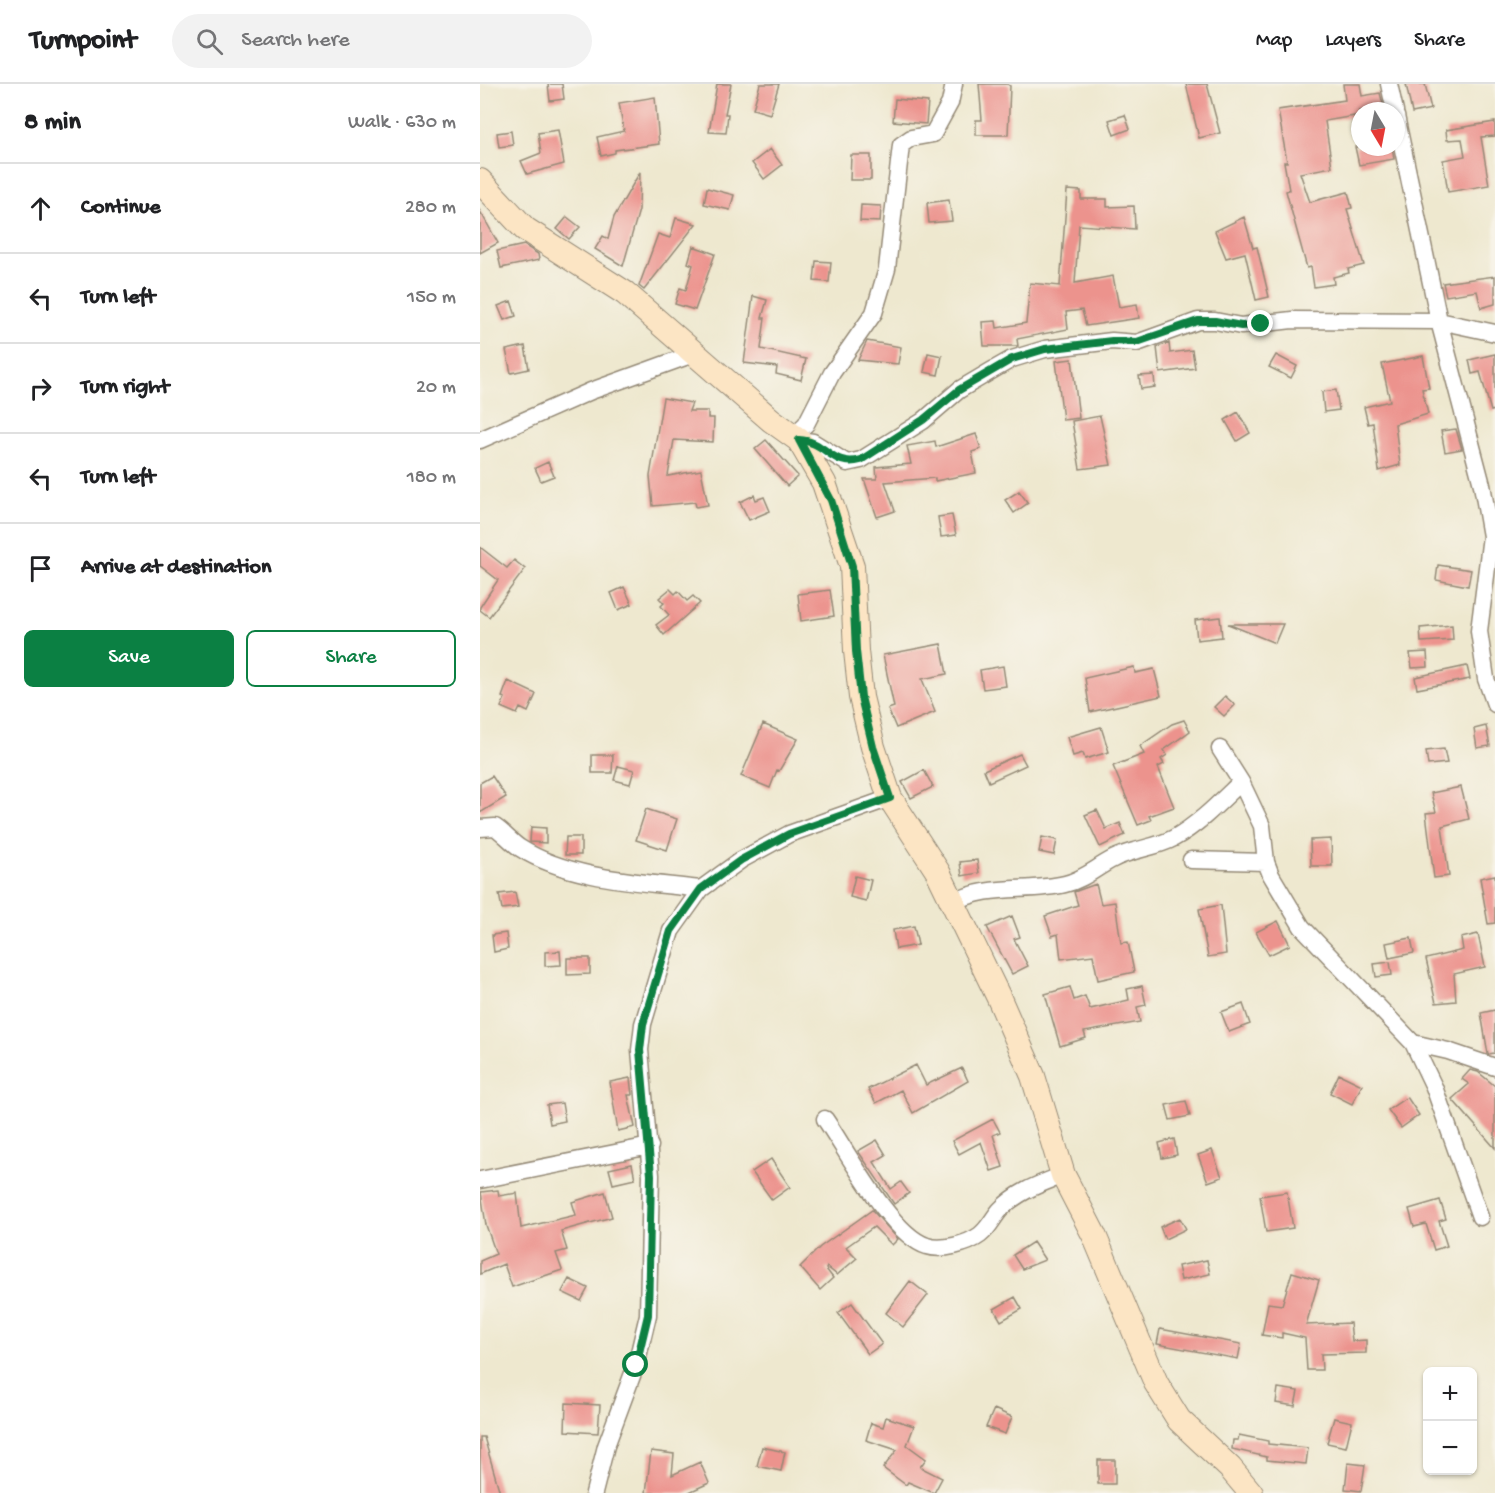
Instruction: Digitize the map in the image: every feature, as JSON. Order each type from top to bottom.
[{"type":"street","points":[[796,438],[806,424],[832,373],[874,313],[887,269],[901,145],[911,138],[933,134],[950,103],[954,84]]},
{"type":"street","points":[[1389,84],[1393,102]]},
{"type":"street","points":[[1404,156],[1439,321],[1482,485],[1491,536],[1479,631],[1486,679],[1495,704]]},
{"type":"street","points":[[480,181],[525,228],[625,292],[771,420],[796,438],[813,442],[847,463],[861,460],[923,420],[959,390],[1012,359],[1045,349],[1112,341],[1137,342],[1198,321],[1215,321],[1241,326],[1292,320],[1439,321],[1495,333]]},
{"type":"street","points":[[480,440],[591,392],[696,353]]},
{"type":"street","points":[[796,438],[831,500],[852,566],[856,651],[861,697],[873,747],[890,798],[938,872],[1034,1076],[1063,1175],[1094,1235],[1156,1383],[1179,1420],[1230,1468],[1251,1493]]},
{"type":"street","points":[[1220,749],[1262,826],[1266,862],[1302,927],[1413,1043],[1434,1087],[1480,1217]]},
{"type":"street","points":[[953,903],[970,893],[1031,890],[1074,881],[1112,859],[1141,847],[1172,839],[1195,824],[1240,782]]},
{"type":"street","points":[[594,1493],[606,1446],[644,1338],[648,1315],[650,1146],[639,1068],[643,1024],[671,931],[701,889],[741,860],[789,834],[890,798]]},
{"type":"street","points":[[480,828],[495,827],[519,848],[585,874],[630,882],[701,889]]},
{"type":"street","points":[[1191,860],[1266,862]]},
{"type":"street","points":[[1413,1043],[1448,1051],[1495,1067]]},
{"type":"street","points":[[825,1119],[871,1193],[897,1222],[927,1246],[945,1247],[978,1236],[1018,1195],[1063,1175]]},
{"type":"street","points":[[480,1180],[650,1146]]},
{"type":"building","points":[[548,84],[562,84],[564,99],[550,101]]},
{"type":"building","points":[[717,84],[731,84],[725,114],[728,114],[726,133],[709,132]]},
{"type":"building","points":[[760,84],[779,84],[770,114],[753,109]]},
{"type":"building","points":[[979,84],[1007,84],[1010,86],[1008,135],[976,135],[976,120],[982,120]]},
{"type":"building","points":[[1186,84],[1207,84],[1220,133],[1199,138]]},
{"type":"building","points":[[1343,84],[1360,84],[1362,96],[1380,93],[1382,102],[1351,102],[1351,117],[1325,121],[1332,167],[1300,173],[1310,202],[1348,192],[1352,208],[1347,209],[1364,265],[1348,269],[1349,273],[1333,277],[1334,284],[1314,287],[1311,267],[1307,268],[1286,191],[1289,190],[1284,162],[1287,162],[1278,110],[1345,100]]},
{"type":"building","points":[[1406,84],[1425,84],[1431,109],[1412,113]]},
{"type":"building","points":[[655,97],[659,144],[615,150],[615,153],[601,156],[597,137],[624,131],[619,103]]},
{"type":"building","points":[[895,99],[928,102],[926,124],[893,121]]},
{"type":"building","points":[[1125,115],[1130,129],[1114,135],[1109,120]]},
{"type":"building","points":[[1495,122],[1495,136],[1481,137],[1489,185],[1448,192],[1443,160],[1465,156],[1462,139],[1447,140],[1446,130]]},
{"type":"building","points":[[558,130],[564,164],[527,174],[521,161],[541,153],[538,133]]},
{"type":"building","points":[[511,131],[513,145],[499,147],[497,133]]},
{"type":"building","points":[[770,149],[782,165],[764,179],[752,163]]},
{"type":"building","points":[[851,155],[871,155],[871,180],[850,180]]},
{"type":"building","points":[[1357,156],[1394,156],[1394,159],[1359,165]]},
{"type":"building","points":[[640,172],[639,210],[623,266],[595,249],[603,236],[608,239],[614,217]]},
{"type":"building","points":[[707,188],[734,195],[730,210],[704,204]]},
{"type":"building","points":[[1067,190],[1081,191],[1081,199],[1107,199],[1107,207],[1134,206],[1135,229],[1079,225],[1075,283],[1113,276],[1119,307],[1137,304],[1139,318],[1086,326],[1082,310],[1066,312],[1068,329],[1017,339],[1018,346],[984,346],[982,322],[996,321],[997,328],[1026,323],[1030,283],[1060,286]]},
{"type":"building","points":[[949,200],[952,221],[929,223],[927,203]]},
{"type":"building","points":[[861,205],[881,206],[880,222],[860,221]]},
{"type":"building","points":[[480,211],[498,243],[480,253]]},
{"type":"building","points":[[567,217],[580,227],[569,239],[557,229]]},
{"type":"building","points":[[1244,217],[1253,248],[1257,247],[1269,297],[1256,300],[1245,253],[1226,258],[1215,231]]},
{"type":"building","points":[[676,218],[696,224],[644,290],[639,286],[658,234],[670,238]]},
{"type":"building","points":[[524,245],[538,254],[539,260],[501,268],[497,251]]},
{"type":"building","points":[[693,246],[715,254],[695,310],[675,304],[680,288],[686,290],[693,265],[688,263]]},
{"type":"building","points":[[816,261],[831,262],[829,282],[814,281]]},
{"type":"building","points":[[1495,276],[1495,304],[1481,308],[1477,291],[1446,296],[1443,283]]},
{"type":"building","points":[[753,296],[767,300],[762,318],[765,318],[761,349],[806,359],[801,380],[776,374],[777,367],[744,363]]},
{"type":"building","points":[[511,301],[516,316],[504,320],[498,306]]},
{"type":"building","points":[[867,341],[901,347],[898,364],[858,360]]},
{"type":"building","points":[[1169,343],[1170,353],[1192,350],[1195,368],[1160,373],[1157,347]]},
{"type":"building","points":[[525,346],[529,369],[511,373],[506,350]]},
{"type":"building","points":[[928,353],[942,356],[938,375],[924,372]]},
{"type":"building","points":[[1495,354],[1495,410],[1491,411],[1480,372],[1472,374],[1469,360]]},
{"type":"building","points":[[1276,355],[1297,366],[1291,378],[1269,367]]},
{"type":"building","points":[[1423,356],[1429,388],[1422,389],[1428,414],[1395,424],[1400,465],[1379,471],[1373,423],[1368,424],[1364,407],[1390,401],[1382,364]]},
{"type":"building","points":[[1072,359],[1079,418],[1063,420],[1056,361]]},
{"type":"building","points":[[1154,375],[1155,387],[1141,389],[1139,376]]},
{"type":"building","points":[[1336,390],[1339,410],[1324,412],[1322,392]]},
{"type":"building","points":[[663,398],[692,403],[689,411],[708,411],[708,418],[714,418],[713,442],[674,440],[668,476],[701,470],[708,505],[696,507],[695,502],[653,506],[650,476]]},
{"type":"building","points":[[1238,412],[1250,433],[1237,441],[1225,420]]},
{"type":"building","points":[[1100,416],[1111,465],[1080,469],[1072,421]]},
{"type":"building","points":[[1456,429],[1462,449],[1445,452],[1441,431]]},
{"type":"building","points":[[976,434],[981,449],[972,452],[976,473],[935,481],[935,478],[885,482],[895,511],[877,517],[864,479],[877,479],[876,467],[911,464],[907,446],[935,441],[936,447]]},
{"type":"building","points":[[766,440],[798,476],[787,486],[755,449]]},
{"type":"building","points":[[548,462],[554,476],[541,481],[535,468]]},
{"type":"building","points":[[1019,491],[1028,503],[1014,513],[1005,500]]},
{"type":"building","points":[[754,495],[756,500],[764,497],[770,511],[749,520],[740,502]]},
{"type":"building","points":[[952,515],[956,535],[941,537],[938,517]]},
{"type":"building","points":[[480,547],[507,568],[514,560],[525,569],[489,617],[480,610],[480,607],[498,580],[480,566]]},
{"type":"building","points":[[1438,565],[1471,570],[1468,586],[1436,580]]},
{"type":"building","points":[[624,587],[632,604],[618,610],[611,593]]},
{"type":"building","points":[[670,589],[675,594],[678,591],[687,601],[693,596],[700,603],[664,635],[656,625],[669,615],[661,606],[664,603],[659,598]]},
{"type":"building","points":[[830,590],[834,616],[801,621],[798,594]]},
{"type":"building","points":[[1220,617],[1222,637],[1197,640],[1195,620]]},
{"type":"building","points":[[1228,624],[1283,624],[1275,643]]},
{"type":"building","points":[[1452,625],[1453,640],[1421,642],[1420,628]]},
{"type":"building","points":[[941,644],[947,674],[922,679],[935,712],[896,728],[888,709],[894,707],[883,655]]},
{"type":"building","points":[[1427,652],[1428,667],[1412,668],[1410,653]]},
{"type":"building","points":[[1003,666],[1006,686],[983,689],[980,670]]},
{"type":"building","points":[[1467,666],[1470,679],[1417,689],[1415,677]]},
{"type":"building","points":[[1134,667],[1135,673],[1154,669],[1161,696],[1090,712],[1085,678]]},
{"type":"building","points":[[508,681],[536,694],[528,712],[520,708],[517,714],[501,707]]},
{"type":"building","points":[[1225,696],[1235,705],[1224,716],[1214,707]]},
{"type":"building","points":[[1184,720],[1190,731],[1164,750],[1167,755],[1161,759],[1164,764],[1158,767],[1174,807],[1149,816],[1151,820],[1138,825],[1113,766],[1144,754],[1140,746],[1172,724]]},
{"type":"building","points":[[763,724],[798,739],[779,771],[777,770],[770,788],[741,776]]},
{"type":"building","points":[[1486,726],[1490,746],[1477,748],[1474,729]]},
{"type":"building","points":[[1101,727],[1109,752],[1085,759],[1083,753],[1073,756],[1067,737]]},
{"type":"building","points":[[1444,749],[1447,763],[1428,765],[1426,751]]},
{"type":"building","points":[[1020,754],[1026,765],[989,782],[984,770]]},
{"type":"building","points":[[592,755],[613,755],[612,773],[592,773]]},
{"type":"building","points":[[618,766],[634,770],[630,784],[614,780]]},
{"type":"building","points":[[924,770],[933,787],[911,798],[902,782]]},
{"type":"building","points":[[492,776],[506,797],[480,813],[480,783]]},
{"type":"building","points":[[1461,787],[1469,819],[1442,826],[1449,876],[1434,878],[1426,813],[1436,812],[1431,793]]},
{"type":"building","points":[[646,809],[677,819],[667,850],[636,840]]},
{"type":"building","points":[[1097,810],[1106,829],[1120,823],[1125,835],[1100,847],[1085,815]]},
{"type":"building","points":[[531,827],[546,828],[546,843],[530,842]]},
{"type":"building","points":[[566,837],[581,837],[581,855],[565,855]]},
{"type":"building","points":[[1042,837],[1057,840],[1054,855],[1039,852]]},
{"type":"building","points":[[1331,839],[1332,866],[1311,866],[1310,840]]},
{"type":"building","points":[[977,860],[979,873],[962,876],[960,862]]},
{"type":"building","points":[[1495,875],[1495,923],[1488,924],[1480,878]]},
{"type":"building","points":[[855,876],[871,880],[866,901],[850,897]]},
{"type":"building","points":[[1096,884],[1101,904],[1115,902],[1121,943],[1128,942],[1134,972],[1098,980],[1093,955],[1061,959],[1058,934],[1052,936],[1045,916],[1078,905],[1074,892]]},
{"type":"building","points":[[515,892],[518,907],[502,909],[499,894]]},
{"type":"building","points":[[1221,905],[1226,954],[1208,957],[1199,909]]},
{"type":"building","points":[[1012,916],[1020,937],[1014,939],[1028,966],[1012,974],[987,927]]},
{"type":"building","points":[[1278,921],[1290,945],[1269,955],[1256,932]]},
{"type":"building","points":[[914,926],[918,945],[896,949],[893,930]]},
{"type":"building","points":[[506,933],[508,949],[494,952],[492,935]]},
{"type":"building","points":[[1478,934],[1485,967],[1454,974],[1456,1001],[1436,1003],[1426,959],[1463,950],[1461,938]]},
{"type":"building","points":[[1411,938],[1414,953],[1389,958],[1386,943]]},
{"type":"building","points":[[560,951],[561,965],[545,966],[545,952]]},
{"type":"building","points":[[567,958],[590,958],[590,974],[567,975]]},
{"type":"building","points":[[1390,962],[1392,975],[1376,977],[1374,964]]},
{"type":"building","points":[[1142,986],[1146,1005],[1137,1007],[1140,1022],[1084,1032],[1086,1038],[1060,1046],[1045,994],[1070,987],[1074,1000],[1085,996],[1090,1009],[1129,1000],[1127,989]]},
{"type":"building","points":[[1243,1004],[1250,1024],[1229,1032],[1221,1012]]},
{"type":"building","points":[[1495,1010],[1495,1053],[1488,1054],[1481,1013]]},
{"type":"building","points":[[916,1065],[926,1085],[962,1068],[968,1081],[913,1113],[901,1090],[876,1103],[868,1089]]},
{"type":"building","points":[[1470,1070],[1478,1072],[1495,1086],[1495,1148],[1452,1099],[1469,1084],[1462,1079]]},
{"type":"building","points":[[1339,1074],[1362,1085],[1352,1104],[1330,1093]]},
{"type":"building","points":[[630,1078],[632,1095],[628,1095],[635,1127],[618,1131],[610,1082]]},
{"type":"building","points":[[1407,1097],[1419,1115],[1401,1128],[1388,1110]]},
{"type":"building","points":[[1186,1101],[1190,1116],[1170,1120],[1166,1105]]},
{"type":"building","points":[[562,1103],[565,1121],[550,1124],[547,1105]]},
{"type":"building","points":[[993,1119],[1000,1132],[993,1135],[1003,1167],[991,1171],[981,1142],[959,1154],[952,1141]]},
{"type":"building","points":[[1174,1139],[1177,1155],[1162,1158],[1159,1143]]},
{"type":"building","points":[[877,1140],[886,1155],[874,1162],[891,1189],[901,1182],[909,1193],[894,1204],[858,1151]]},
{"type":"building","points":[[1212,1150],[1222,1177],[1208,1182],[1198,1155]]},
{"type":"building","points":[[771,1159],[790,1187],[772,1200],[752,1172]]},
{"type":"building","points":[[632,1164],[635,1179],[613,1184],[609,1169]]},
{"type":"building","points":[[498,1190],[499,1196],[517,1193],[521,1228],[576,1215],[572,1202],[605,1192],[612,1217],[561,1231],[567,1250],[556,1253],[562,1270],[512,1287],[504,1264],[480,1274],[480,1261],[496,1254],[486,1225],[481,1192]]},
{"type":"building","points":[[1287,1192],[1293,1228],[1266,1232],[1260,1196]]},
{"type":"building","points":[[1440,1200],[1446,1219],[1439,1221],[1447,1246],[1434,1250],[1426,1224],[1414,1227],[1409,1209]]},
{"type":"building","points":[[872,1210],[898,1239],[892,1245],[874,1227],[846,1247],[857,1258],[837,1275],[827,1267],[826,1269],[833,1278],[820,1290],[800,1267],[820,1247]]},
{"type":"building","points":[[1180,1218],[1186,1229],[1165,1239],[1160,1227]]},
{"type":"building","points":[[1033,1242],[1045,1260],[1022,1269],[1013,1255]]},
{"type":"building","points":[[1207,1260],[1210,1274],[1181,1280],[1178,1266]]},
{"type":"building","points":[[1292,1272],[1319,1280],[1306,1325],[1350,1323],[1352,1341],[1366,1340],[1366,1353],[1321,1354],[1322,1370],[1307,1370],[1305,1338],[1282,1333],[1282,1338],[1262,1335],[1268,1303],[1282,1305]]},
{"type":"building","points":[[569,1279],[588,1288],[581,1301],[562,1292]]},
{"type":"building","points":[[910,1281],[928,1295],[903,1327],[886,1313]]},
{"type":"building","points":[[1015,1297],[1022,1309],[1001,1321],[994,1309]]},
{"type":"building","points":[[852,1303],[882,1344],[868,1354],[838,1313]]},
{"type":"building","points":[[1160,1329],[1241,1344],[1238,1359],[1157,1344]]},
{"type":"building","points":[[1278,1388],[1298,1391],[1295,1406],[1276,1403]]},
{"type":"building","points":[[566,1403],[600,1405],[598,1433],[565,1431]]},
{"type":"building","points":[[994,1409],[1012,1417],[1005,1434],[986,1427]]},
{"type":"building","points":[[886,1417],[914,1426],[907,1445],[926,1459],[920,1467],[942,1478],[934,1493],[908,1482],[906,1485],[883,1468],[897,1450],[866,1440],[871,1423],[883,1427]]},
{"type":"building","points":[[1334,1418],[1352,1422],[1346,1447],[1327,1443]]},
{"type":"building","points":[[1239,1435],[1268,1441],[1268,1444],[1308,1448],[1306,1464],[1267,1460],[1267,1457],[1232,1449],[1233,1440],[1238,1440]]},
{"type":"building","points":[[480,1437],[484,1437],[500,1493],[480,1493]]},
{"type":"building","points":[[762,1447],[785,1452],[781,1471],[757,1466]]},
{"type":"building","points":[[651,1451],[674,1454],[672,1475],[700,1462],[709,1483],[687,1493],[646,1493]]},
{"type":"building","points":[[1098,1460],[1115,1460],[1115,1484],[1098,1484]]},
{"type":"building","points":[[1348,1463],[1365,1465],[1361,1491],[1345,1489]]},
{"type":"route","points":[[636,1365],[648,1315],[651,1175],[649,1132],[639,1068],[640,1050],[643,1024],[671,931],[701,889],[741,860],[789,834],[890,798],[873,747],[861,697],[856,651],[852,566],[824,483],[799,440],[813,442],[847,463],[861,460],[941,408],[959,390],[1012,359],[1045,349],[1112,341],[1137,342],[1198,321],[1215,321],[1241,326],[1261,324]]}]
